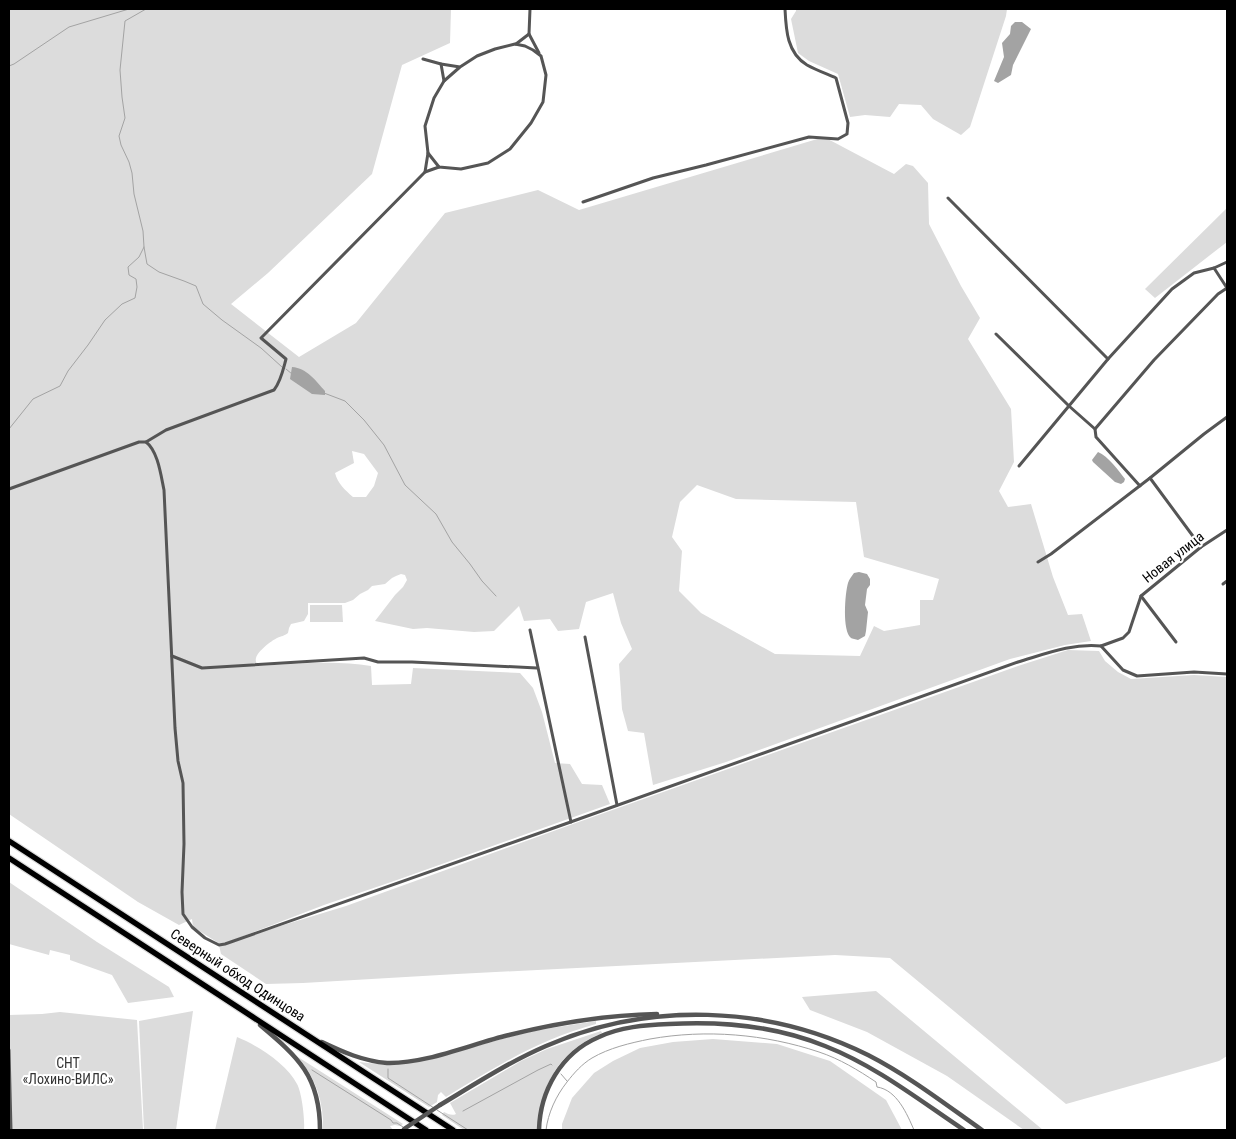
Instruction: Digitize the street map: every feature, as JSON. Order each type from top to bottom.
[{"type":"highway","name":"Северный обход Одинцова","points":[[9,841],[453,1130]]},
{"type":"highway","name":"Северный обход Одинцова","points":[[9,858],[426,1130]]},
{"type":"street","points":[[9,489],[131,444],[146,442],[166,430],[274,390],[278,386],[286,359],[261,338],[425,172],[439,168],[461,170],[488,163],[510,149],[531,123],[543,102],[546,75],[541,56],[529,34],[530,9]]},
{"type":"street","points":[[583,202],[653,178],[706,166],[809,137],[838,139],[847,134],[848,123],[836,78],[807,64],[795,54],[787,33],[786,9]]},
{"type":"street","points":[[425,172],[428,153],[425,126],[434,98],[444,81],[477,56],[515,44],[529,34]]},
{"type":"street","points":[[515,44],[533,50],[541,56]]},
{"type":"street","points":[[423,59],[460,67]]},
{"type":"street","points":[[441,64],[444,81]]},
{"type":"street","points":[[428,153],[439,168]]},
{"type":"street","points":[[948,198],[1108,359]]},
{"type":"street","points":[[1020,466],[1108,359],[1172,289],[1194,273],[1214,268],[1227,262]]},
{"type":"street","points":[[1095,429],[1154,360],[1218,294],[1227,288],[1214,268]]},
{"type":"street","points":[[996,334],[1095,429],[1096,437],[1140,486]]},
{"type":"street","points":[[1038,562],[1052,554],[1227,417]]},
{"type":"street","points":[[146,442],[151,446],[161,472],[164,490],[176,737],[178,761],[183,783],[183,914],[192,927],[219,945],[571,822],[1018,662],[1064,648],[1088,644],[1101,646],[1124,670],[1137,676],[1194,672],[1227,674]]},
{"type":"street","points":[[1150,478],[1201,547]]},
{"type":"street","name":"Новая улица","points":[[1101,646],[1123,638],[1129,632],[1140,596],[1201,547],[1227,530]]},
{"type":"street","points":[[1223,584],[1227,581]]},
{"type":"street","points":[[1140,596],[1176,642]]},
{"type":"street","points":[[530,630],[571,822]]},
{"type":"street","points":[[585,637],[617,805]]},
{"type":"street","points":[[172,656],[202,668],[364,658],[378,662],[537,668]]},
{"type":"street","points":[[248,1014],[288,1048],[301,1063],[315,1091],[320,1130]]},
{"type":"street","points":[[309,1036],[358,1058],[374,1062],[397,1063],[424,1058],[508,1035],[570,1022],[640,1014],[711,1014],[764,1020],[815,1033],[868,1055],[902,1075],[982,1130]]},
{"type":"street","points":[[403,1130],[494,1072],[546,1046],[590,1029],[630,1020],[678,1014]]},
{"type":"street","points":[[539,1130],[541,1111],[551,1082],[558,1069],[583,1045],[612,1032],[635,1027],[657,1024],[695,1023],[752,1027],[801,1038],[822,1045],[863,1064],[901,1087],[964,1130]]},
{"type":"street","points":[[9,1050],[11,1130]]},
{"type":"green space","points":[[9,9],[451,9],[450,43],[402,65],[372,174],[268,273],[231,304],[299,357],[356,323],[445,213],[538,190],[579,210],[824,137],[894,174],[906,164],[913,166],[928,183],[929,224],[980,318],[968,339],[1011,409],[1014,462],[999,491],[1008,507],[1031,504],[1053,577],[1068,615],[1082,614],[1091,641],[1065,645],[1010,659],[726,762],[653,785],[644,733],[628,731],[622,709],[619,664],[632,649],[621,623],[613,593],[586,602],[579,629],[558,631],[550,619],[524,621],[519,606],[494,631],[413,629],[375,621],[407,580],[405,575],[401,574],[385,584],[372,586],[353,600],[345,603],[308,603],[308,614],[304,621],[291,624],[288,633],[274,639],[262,649],[256,658],[258,666],[329,663],[371,666],[372,685],[411,684],[413,668],[520,673],[533,688],[542,712],[555,763],[570,764],[582,784],[602,785],[610,804],[324,905],[228,942],[346,906],[1018,666],[1068,650],[1099,651],[1105,661],[1118,672],[1131,679],[1194,675],[1227,677],[1227,1056],[1219,1061],[1066,1104],[890,958],[835,955],[266,984],[221,954],[220,944],[193,927],[192,919],[179,925],[138,902],[9,814]],"holes":[[[352,451],[364,454],[378,473],[374,486],[366,497],[353,497],[336,477],[335,473],[354,463]],[[697,485],[736,499],[856,502],[864,557],[939,579],[933,600],[920,600],[920,625],[884,631],[874,626],[860,656],[775,654],[701,613],[679,591],[682,551],[672,537],[680,502]]]},
{"type":"green space","points":[[796,9],[1007,9],[970,127],[961,135],[933,119],[921,105],[899,104],[890,117],[865,115],[850,117],[838,74],[809,61],[798,53],[791,19]]},
{"type":"green space","points":[[1227,208],[1227,242],[1155,298],[1145,289]]},
{"type":"green space","points":[[310,605],[342,605],[343,622],[310,622]]},
{"type":"green space","points":[[9,882],[97,942],[169,987],[174,997],[128,1003],[112,975],[70,960],[70,955],[50,950],[49,955],[9,944]]},
{"type":"green space","points":[[876,991],[1043,1130],[1024,1130],[947,1076],[867,1032],[810,1010],[802,997]]},
{"type":"green space","points":[[193,1011],[176,1130],[144,1130],[139,1021]]},
{"type":"green space","name":"СНТ «Лохино-ВИЛС»","points":[[60,1012],[137,1020],[143,1130],[9,1130],[9,1015]]},
{"type":"green space","points":[[596,1021],[596,1024],[575,1030],[518,1055],[446,1097],[441,1092],[438,1095],[437,1102],[429,1107],[359,1062],[386,1065],[411,1063],[539,1030]]},
{"type":"green space","points":[[601,1031],[602,1033],[574,1049],[554,1071],[543,1098],[537,1130],[464,1130],[442,1115],[444,1112],[452,1115],[456,1114],[450,1103],[521,1061],[547,1049]]},
{"type":"green space","points":[[237,1037],[271,1056],[292,1077],[297,1084],[300,1094],[304,1113],[304,1130],[215,1130]]},
{"type":"green space","points":[[713,1039],[777,1044],[830,1061],[886,1100],[902,1130],[562,1130],[562,1124],[572,1098],[594,1073],[613,1061],[640,1048],[673,1042]]},
{"type":"green space","points":[[298,1057],[403,1124],[400,1126],[390,1126],[393,1130],[323,1130],[322,1110],[318,1091],[310,1073]]},
{"type":"shaded area","points":[[1015,22],[1022,22],[1031,29],[1013,65],[1011,75],[998,83],[994,81],[1004,57],[1002,43],[1010,34],[1011,26]]},
{"type":"shaded area","points":[[292,367],[302,370],[311,376],[325,391],[325,395],[312,394],[290,379]]},
{"type":"shaded area","points":[[1098,452],[1113,464],[1125,479],[1124,482],[1121,484],[1115,482],[1093,462],[1092,460]]},
{"type":"shaded area","points":[[854,573],[867,574],[870,579],[870,585],[867,589],[865,605],[868,612],[865,636],[858,640],[848,634],[845,612],[848,582]]},
{"type":"waterway","points":[[9,66],[69,27],[129,9]]},
{"type":"waterway","points":[[9,429],[33,399],[60,386],[68,371],[105,320],[122,304],[135,298],[136,279],[129,275],[128,267],[139,257],[144,247],[143,231],[134,194],[132,173],[119,136],[125,118],[120,70],[125,21],[146,9]]},
{"type":"waterway","points":[[144,247],[147,264],[159,272],[196,286],[203,304],[261,348],[282,367]]},
{"type":"waterway","points":[[286,369],[292,374]]},
{"type":"waterway","points":[[324,393],[345,401],[364,420],[384,445],[405,485],[436,514],[452,542],[496,596]]},
{"type":"waterway","points":[[546,1130],[553,1105],[559,1093],[575,1072],[592,1058],[627,1044],[692,1034],[757,1037],[799,1046],[842,1061],[876,1082],[877,1087],[884,1089],[896,1098],[914,1130]]},
{"type":"waterway","points":[[463,1111],[538,1070],[552,1065]]},
{"type":"waterway","points":[[388,1069],[388,1078],[434,1108]]},
{"type":"waterway","points":[[312,1070],[393,1123],[403,1127]]},
{"type":"waterway","points":[[561,1074],[567,1081]]},
{"type":"waterway","points":[[437,1110],[468,1130]]}]
